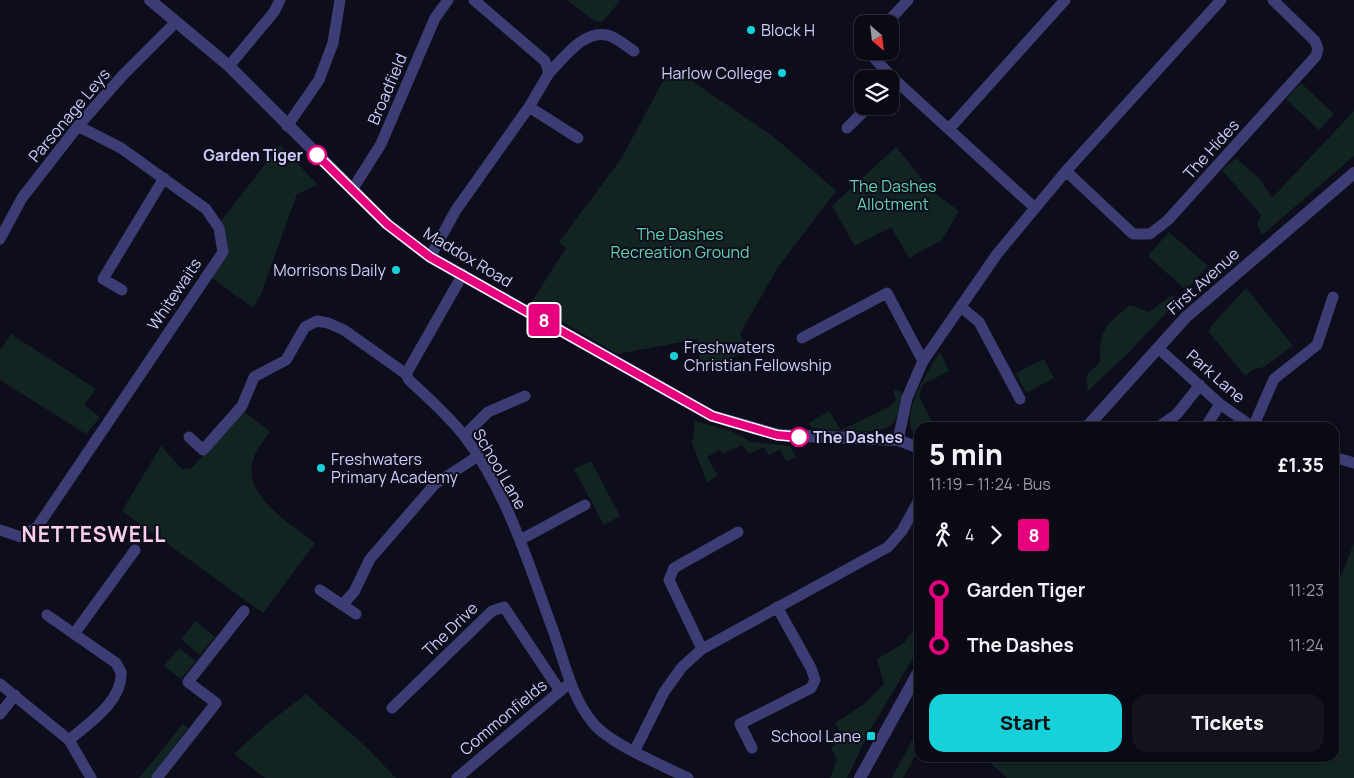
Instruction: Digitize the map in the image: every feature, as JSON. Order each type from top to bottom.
[{"type":"street","name":"Maddox Road","points":[[150,0],[229,66],[387,224],[430,257],[712,416],[779,435],[898,440],[914,446]]},
{"type":"street","points":[[229,66],[274,12],[280,0]]},
{"type":"street","points":[[287,126],[319,80],[333,43],[340,0]]},
{"type":"street","name":"Broadfield","points":[[352,190],[381,144],[435,18],[448,0]]},
{"type":"street","points":[[474,0],[545,60],[549,73]]},
{"type":"street","points":[[894,15],[908,0]]},
{"type":"street","points":[[949,129],[1065,0]]},
{"type":"street","points":[[898,440],[907,398],[923,361],[997,254],[1066,171],[1221,0]]},
{"type":"street","name":"The Hides","points":[[1066,171],[1133,234],[1150,234],[1168,220],[1316,56],[1318,49],[1315,41],[1273,0]]},
{"type":"street","name":"Parsonage Leys","points":[[0,239],[22,198],[78,126],[117,82],[176,22]]},
{"type":"street","points":[[430,257],[456,210],[528,107],[549,73],[577,43],[595,34],[608,35],[634,51]]},
{"type":"street","points":[[899,89],[949,129],[1035,208]]},
{"type":"street","points":[[528,107],[578,138]]},
{"type":"street","points":[[847,128],[860,115]]},
{"type":"street","name":"Whitewaits","points":[[0,530],[22,537],[38,526],[223,252],[219,228],[206,209],[121,148],[78,126]]},
{"type":"street","name":"First Avenue","points":[[1091,422],[1186,317],[1354,173]]},
{"type":"street","points":[[122,290],[103,278],[164,178]]},
{"type":"street","points":[[406,374],[463,274]]},
{"type":"street","points":[[802,338],[887,293],[923,361]]},
{"type":"street","points":[[1256,422],[1274,378],[1317,345],[1333,297]]},
{"type":"street","points":[[961,307],[980,322],[1020,399]]},
{"type":"street","name":"School Lane","points":[[189,437],[203,450],[242,406],[254,378],[286,360],[306,326],[317,321],[328,323],[344,330],[406,374],[409,380],[464,436],[478,456],[500,496],[520,540],[571,681],[584,711],[593,724],[605,735],[688,778]]},
{"type":"street","name":"Park Lane","points":[[1158,348],[1220,404],[1247,422]]},
{"type":"street","points":[[1166,422],[1177,414],[1200,385]]},
{"type":"street","points":[[464,436],[488,412],[524,396]]},
{"type":"street","points":[[1209,422],[1220,404]]},
{"type":"street","points":[[342,605],[354,592],[370,559],[435,484],[478,456]]},
{"type":"street","points":[[1339,458],[1354,463]]},
{"type":"street","points":[[520,540],[585,505]]},
{"type":"street","points":[[635,750],[664,692],[682,668],[702,648],[888,547],[902,530],[914,509]]},
{"type":"street","points":[[702,648],[669,580],[674,568],[738,532]]},
{"type":"street","points":[[74,634],[135,550]]},
{"type":"street","points":[[320,590],[356,614]]},
{"type":"street","name":"The Drive","points":[[392,708],[492,611],[504,607],[560,691]]},
{"type":"street","points":[[752,748],[740,724],[811,688],[815,680],[811,668],[777,607]]},
{"type":"street","points":[[158,778],[216,703],[188,682],[244,611]]},
{"type":"street","points":[[47,615],[116,663],[121,672],[122,678],[119,688],[102,712],[69,740]]},
{"type":"street","points":[[860,778],[914,679]]},
{"type":"street","name":"Commonfields","points":[[457,778],[571,681]]},
{"type":"street","points":[[0,684],[69,740],[92,778]]},
{"type":"street","points":[[0,714],[15,695]]},
{"type":"green space","points":[[567,0],[620,1],[602,22],[594,21]]},
{"type":"green space","name":"The Dashes Recreation Ground","points":[[673,68],[774,137],[836,191],[778,267],[740,334],[748,350],[711,368],[700,367],[698,339],[617,354],[531,303],[566,248],[559,242],[621,159],[662,83]]},
{"type":"green space","points":[[1301,83],[1334,114],[1319,130],[1286,99]]},
{"type":"green space","points":[[1354,111],[1354,156],[1262,235],[1257,224],[1261,215],[1222,170],[1236,158],[1260,179],[1272,198]]},
{"type":"green space","points":[[280,145],[318,185],[297,194],[261,294],[253,308],[211,277],[224,250],[225,236],[221,221]]},
{"type":"green space","name":"The Dashes Allotment","points":[[896,147],[932,191],[959,211],[942,240],[909,258],[891,227],[855,246],[832,206]]},
{"type":"green space","points":[[1169,232],[1208,266],[1186,290],[1148,256]]},
{"type":"green space","points":[[1246,288],[1293,346],[1264,367],[1254,369],[1245,376],[1209,332],[1211,326]]},
{"type":"green space","points":[[1172,295],[1177,302],[1088,391],[1086,376],[1100,362],[1102,335],[1109,323],[1130,305],[1149,312]]},
{"type":"green space","points":[[11,334],[96,389],[84,405],[100,417],[86,434],[0,380],[0,350]]},
{"type":"green space","points":[[940,352],[949,371],[923,384],[919,396],[932,422],[914,422],[914,434],[910,421],[911,409],[928,371]]},
{"type":"green space","points":[[1044,359],[1054,378],[1026,393],[1016,373]]},
{"type":"green space","points":[[893,389],[903,393],[895,420],[887,428],[867,431],[842,431],[812,428],[809,423],[829,411],[841,430],[889,407],[896,400]]},
{"type":"green space","points":[[243,411],[270,431],[254,457],[252,471],[254,484],[270,507],[315,543],[263,613],[122,511],[161,446],[182,469],[192,468]]},
{"type":"green space","points":[[695,421],[731,431],[752,442],[790,446],[796,457],[786,461],[780,450],[769,455],[764,447],[749,454],[742,445],[723,454],[720,450],[707,457],[718,476],[707,482],[692,443]]},
{"type":"green space","points":[[591,461],[620,516],[604,525],[574,469]]},
{"type":"green space","points":[[1354,543],[1354,778],[1007,778],[989,762],[1339,762],[1339,575],[1341,576]]},
{"type":"green space","points":[[196,621],[215,637],[200,655],[181,639]]},
{"type":"green space","points":[[914,628],[914,656],[869,732],[847,778],[830,778],[837,759],[831,748],[843,738],[835,723],[863,705],[884,684],[877,659],[904,643]]},
{"type":"green space","points":[[179,648],[196,661],[181,679],[164,666]]},
{"type":"green space","points":[[306,694],[365,746],[396,778],[265,778],[234,754],[267,724]]},
{"type":"green space","points":[[183,724],[188,728],[151,778],[139,778]]},
{"type":"green space","points":[[914,736],[914,758],[903,778],[892,778]]},
{"type":"bus line","name":"8","points":[[317,155],[387,224],[430,257],[517,304],[712,416],[777,435],[799,437]]},
{"type":"place","name":"Block H","points":[[751,30]]},
{"type":"place","name":"Harlow College","points":[[782,73]]},
{"type":"place","name":"Garden Tiger","points":[[317,155]]},
{"type":"place","name":"Morrisons Daily","points":[[396,270]]},
{"type":"place","name":"Freshwaters Christian Fellowship","points":[[674,356]]},
{"type":"place","name":"The Dashes","points":[[799,437]]},
{"type":"place","name":"Freshwaters Primary Academy","points":[[321,468]]},
{"type":"place","name":"School Lane","points":[[871,736]]},
{"type":"district","name":"NETTESWELL","points":[[94,535]]}]
